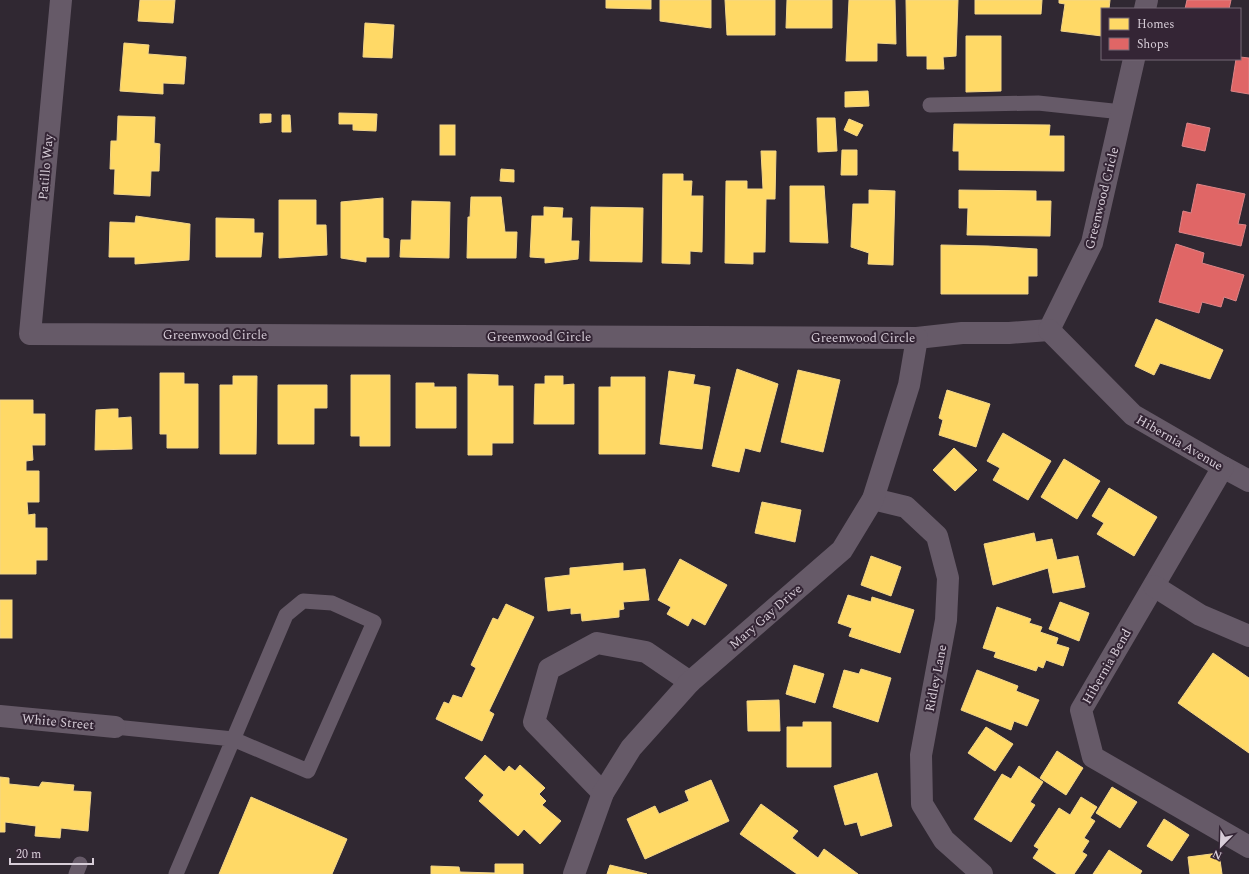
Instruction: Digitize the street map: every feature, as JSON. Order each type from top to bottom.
[{"type":"street","name":"Patillo Way","points":[[30,334],[61,0]]},
{"type":"street","name":"Greenwood Cricle","points":[[1048,330],[1092,243],[1134,60]]},
{"type":"street","name":"Greenwood Circle","points":[[30,334],[917,338],[962,333],[1009,333],[1048,330]]},
{"type":"street","name":"Hibernia Avenue","points":[[1048,330],[1133,415],[1249,481]]},
{"type":"street","name":"Mary Gay Drive","points":[[574,874],[603,793],[631,748],[690,682],[842,550],[873,498],[909,385],[917,338]]},
{"type":"street","name":"Hibernia Bend","points":[[1223,467],[1081,710],[1093,757],[1249,847]]},
{"type":"street","name":"Ridley Lane","points":[[873,498],[906,507],[937,536],[948,578],[946,620],[921,755],[922,804],[944,840],[982,874]]},
{"type":"street","points":[[1154,586],[1200,615],[1249,636]]},
{"type":"street","points":[[603,793],[534,722],[549,669],[597,643],[646,652],[690,682]]},
{"type":"street","name":"White Street","points":[[0,716],[115,727]]},
{"type":"lane","points":[[930,105],[1038,103],[1122,112]]},
{"type":"lane","points":[[115,727],[234,739],[308,772],[374,622],[332,603],[303,601],[286,615],[234,739],[176,874]]},
{"type":"building: Homes","points":[[140,0],[175,0],[173,23],[138,21]]},
{"type":"building: Homes","points":[[606,0],[651,0],[651,9],[606,8]]},
{"type":"building: Homes","points":[[660,0],[711,0],[711,28],[660,21]]},
{"type":"building: Homes","points":[[725,0],[775,0],[775,35],[727,35]]},
{"type":"building: Homes","points":[[787,0],[832,0],[832,28],[786,28]]},
{"type":"building: Homes","points":[[849,0],[895,0],[896,44],[877,43],[877,61],[846,61]]},
{"type":"building: Homes","points":[[906,0],[958,0],[956,56],[943,57],[944,69],[927,69],[927,56],[907,56]]},
{"type":"building: Homes","points":[[975,0],[1042,0],[1041,14],[975,14]]},
{"type":"building: Homes","points":[[1059,0],[1110,0],[1109,8],[1101,8],[1101,36],[1061,31],[1065,4],[1059,3]]},
{"type":"building: Homes","points":[[365,23],[394,25],[392,58],[363,57]]},
{"type":"building: Homes","points":[[966,36],[1001,36],[1001,91],[966,92]]},
{"type":"building: Homes","points":[[124,43],[149,45],[148,54],[186,57],[184,84],[163,83],[163,94],[120,91]]},
{"type":"building: Homes","points":[[868,91],[869,106],[845,107],[845,92]]},
{"type":"building: Homes","points":[[339,113],[377,114],[376,131],[353,130],[353,124],[339,124]]},
{"type":"building: Homes","points":[[260,114],[271,114],[271,122],[260,123]]},
{"type":"building: Homes","points":[[282,115],[290,115],[291,132],[282,132]]},
{"type":"building: Homes","points":[[118,116],[155,117],[154,143],[160,144],[159,171],[151,171],[150,196],[114,194],[115,169],[110,169],[111,141],[117,141]]},
{"type":"building: Homes","points":[[817,118],[835,118],[837,151],[818,152]]},
{"type":"building: Homes","points":[[849,119],[863,125],[857,136],[844,130]]},
{"type":"building: Homes","points":[[954,124],[1050,125],[1049,136],[1064,136],[1064,171],[959,170],[959,151],[953,151]]},
{"type":"building: Homes","points":[[440,125],[455,125],[455,155],[440,155]]},
{"type":"building: Homes","points":[[842,150],[857,150],[857,175],[841,175]]},
{"type":"building: Homes","points":[[761,151],[776,151],[775,199],[766,199],[765,252],[753,252],[753,264],[725,263],[726,181],[747,181],[747,189],[763,189]]},
{"type":"building: Homes","points":[[501,169],[514,170],[514,182],[500,181]]},
{"type":"building: Homes","points":[[663,174],[683,174],[683,181],[692,181],[691,196],[703,196],[702,252],[690,251],[690,264],[662,263]]},
{"type":"building: Homes","points":[[790,186],[824,186],[828,243],[790,242]]},
{"type":"building: Homes","points":[[869,190],[895,191],[893,265],[868,264],[869,253],[851,247],[853,204],[869,204]]},
{"type":"building: Homes","points":[[959,190],[1036,191],[1036,201],[1051,201],[1050,236],[967,235],[968,208],[959,208]]},
{"type":"building: Homes","points":[[471,197],[501,197],[505,232],[517,232],[516,258],[467,258],[468,217],[470,217]]},
{"type":"building: Homes","points":[[383,198],[383,238],[389,239],[389,257],[366,257],[366,262],[341,258],[341,202]]},
{"type":"building: Homes","points":[[279,200],[316,200],[316,225],[326,225],[327,255],[279,258]]},
{"type":"building: Homes","points":[[412,201],[450,202],[449,258],[400,257],[401,240],[411,240]]},
{"type":"building: Homes","points":[[544,207],[563,208],[562,218],[572,218],[571,241],[579,241],[578,259],[545,263],[545,258],[530,257],[532,216],[544,216]]},
{"type":"building: Homes","points":[[591,207],[643,208],[642,262],[590,261]]},
{"type":"building: Homes","points":[[136,216],[190,224],[189,260],[135,264],[135,257],[109,257],[110,222],[135,223]]},
{"type":"building: Homes","points":[[216,218],[254,219],[254,233],[263,233],[261,257],[216,257]]},
{"type":"building: Homes","points":[[941,245],[1037,249],[1037,276],[1028,276],[1028,294],[941,294]]},
{"type":"building: Homes","points":[[1156,319],[1223,350],[1210,379],[1160,363],[1154,375],[1135,366]]},
{"type":"building: Homes","points":[[737,369],[778,384],[760,452],[745,448],[739,472],[712,466]]},
{"type":"building: Homes","points":[[798,370],[840,380],[823,452],[781,442]]},
{"type":"building: Homes","points":[[669,371],[695,375],[693,384],[710,387],[702,449],[660,444]]},
{"type":"building: Homes","points":[[160,373],[184,373],[184,384],[198,384],[198,448],[167,448],[167,434],[160,434]]},
{"type":"building: Homes","points":[[468,374],[498,375],[498,386],[513,386],[513,443],[492,443],[492,455],[468,455]]},
{"type":"building: Homes","points":[[351,375],[390,375],[390,446],[360,446],[360,436],[351,436]]},
{"type":"building: Homes","points":[[233,376],[257,376],[256,454],[220,454],[220,385],[233,385]]},
{"type":"building: Homes","points":[[545,376],[563,376],[563,385],[574,384],[574,424],[534,424],[535,384],[545,384]]},
{"type":"building: Homes","points":[[611,377],[645,377],[645,454],[599,454],[599,387],[611,387]]},
{"type":"building: Homes","points":[[416,383],[434,383],[434,387],[456,387],[456,428],[416,428]]},
{"type":"building: Homes","points":[[278,385],[327,385],[327,408],[314,408],[314,444],[278,444]]},
{"type":"building: Homes","points":[[947,390],[990,404],[976,447],[939,435],[943,420],[939,418]]},
{"type":"building: Homes","points":[[0,400],[33,400],[33,414],[45,414],[45,445],[32,445],[33,460],[26,461],[26,471],[39,471],[39,502],[27,502],[28,515],[35,514],[35,528],[47,528],[47,560],[36,560],[36,574],[0,574]]},
{"type":"building: Homes","points":[[118,409],[118,418],[131,417],[132,449],[95,450],[96,410]]},
{"type":"building: Homes","points":[[1003,433],[1051,461],[1028,500],[993,480],[1000,468],[987,461]]},
{"type":"building: Homes","points":[[954,448],[977,470],[955,491],[933,470]]},
{"type":"building: Homes","points":[[1064,459],[1100,481],[1077,519],[1041,497]]},
{"type":"building: Homes","points":[[1109,488],[1157,517],[1134,556],[1097,534],[1104,523],[1092,516]]},
{"type":"building: Homes","points":[[762,502],[801,510],[795,542],[755,533]]},
{"type":"building: Homes","points":[[1034,533],[1036,542],[1052,539],[1057,560],[1078,556],[1085,587],[1053,593],[1048,568],[993,585],[984,544]]},
{"type":"building: Homes","points":[[871,556],[901,567],[891,596],[861,585]]},
{"type":"building: Homes","points":[[680,559],[727,585],[705,625],[692,618],[688,626],[667,614],[671,607],[658,600]]},
{"type":"building: Homes","points":[[623,563],[623,571],[645,569],[649,600],[623,602],[624,609],[619,610],[619,617],[582,621],[581,613],[571,614],[571,608],[548,611],[545,578],[570,575],[570,568]]},
{"type":"building: Homes","points":[[848,595],[871,602],[872,597],[914,610],[900,653],[849,636],[852,628],[838,623]]},
{"type":"building: Homes","points":[[0,600],[12,600],[12,638],[0,638]]},
{"type":"building: Homes","points":[[1060,602],[1089,613],[1079,641],[1049,629]]},
{"type":"building: Homes","points":[[506,604],[534,617],[489,711],[494,714],[482,741],[436,719],[444,702],[449,704],[453,695],[462,698],[476,668],[471,665],[493,618],[498,620]]},
{"type":"building: Homes","points":[[997,607],[1031,619],[1029,623],[1042,627],[1040,632],[1058,638],[1056,644],[1069,648],[1063,666],[1046,660],[1043,668],[1038,666],[1036,671],[994,657],[996,652],[983,648]]},
{"type":"building: Homes","points":[[1213,653],[1249,678],[1249,753],[1178,703]]},
{"type":"building: Homes","points":[[794,665],[824,674],[815,703],[786,694]]},
{"type":"building: Homes","points":[[861,669],[891,678],[878,722],[833,707],[844,670],[859,674]]},
{"type":"building: Homes","points":[[977,670],[1018,686],[1016,691],[1039,700],[1027,726],[1014,721],[1011,730],[961,710]]},
{"type":"building: Homes","points":[[779,700],[780,731],[748,731],[747,701]]},
{"type":"building: Homes","points":[[803,722],[831,722],[831,767],[787,767],[787,727],[803,727]]},
{"type":"building: Homes","points":[[986,727],[1013,744],[995,771],[968,753]]},
{"type":"building: Homes","points":[[1057,751],[1083,768],[1066,795],[1040,778]]},
{"type":"building: Homes","points":[[485,755],[504,772],[509,766],[515,771],[520,765],[545,788],[539,794],[546,801],[542,805],[561,821],[540,844],[524,829],[518,836],[479,801],[484,795],[465,778]]},
{"type":"building: Homes","points":[[1019,766],[1043,782],[1030,802],[1035,805],[1011,842],[974,819],[1002,774],[1011,779]]},
{"type":"building: Homes","points":[[877,773],[892,826],[861,836],[857,822],[845,825],[834,786]]},
{"type":"building: Homes","points":[[0,777],[9,778],[9,784],[39,787],[42,782],[74,785],[73,791],[91,792],[88,831],[61,828],[60,838],[35,836],[36,826],[5,822],[5,832],[0,832]]},
{"type":"building: Homes","points":[[711,780],[729,821],[645,859],[627,819],[655,806],[659,814],[689,801],[685,791]]},
{"type":"building: Homes","points":[[1112,787],[1137,802],[1120,828],[1096,813]]},
{"type":"building: Homes","points":[[251,797],[347,839],[332,874],[219,874]]},
{"type":"building: Homes","points":[[1081,797],[1097,807],[1090,818],[1095,821],[1084,838],[1089,841],[1082,852],[1087,855],[1074,874],[1057,874],[1033,858],[1039,849],[1034,846],[1059,808],[1070,815]]},
{"type":"building: Homes","points":[[761,804],[798,831],[792,838],[818,858],[824,849],[858,874],[797,874],[740,834]]},
{"type":"building: Homes","points":[[1164,819],[1189,835],[1172,861],[1147,846]]},
{"type":"building: Homes","points":[[1109,850],[1142,871],[1140,874],[1093,874]]},
{"type":"building: Homes","points":[[1219,853],[1222,874],[1190,874],[1188,857]]},
{"type":"building: Homes","points":[[495,864],[523,864],[523,874],[431,874],[431,866],[459,867],[460,872],[495,873]]},
{"type":"building: Homes","points":[[610,865],[647,874],[607,874]]},
{"type":"building: Shops","points":[[1187,0],[1231,0],[1229,8],[1185,8]]},
{"type":"building: Shops","points":[[1241,57],[1249,58],[1249,94],[1231,91],[1236,60],[1241,60]]},
{"type":"building: Shops","points":[[1187,123],[1210,128],[1205,151],[1182,146]]},
{"type":"building: Shops","points":[[1197,184],[1245,194],[1238,224],[1246,225],[1241,246],[1179,232],[1183,211],[1191,213]]},
{"type":"building: Shops","points":[[1176,244],[1204,253],[1202,263],[1244,275],[1236,301],[1224,297],[1221,307],[1202,302],[1199,313],[1159,302]]}]
